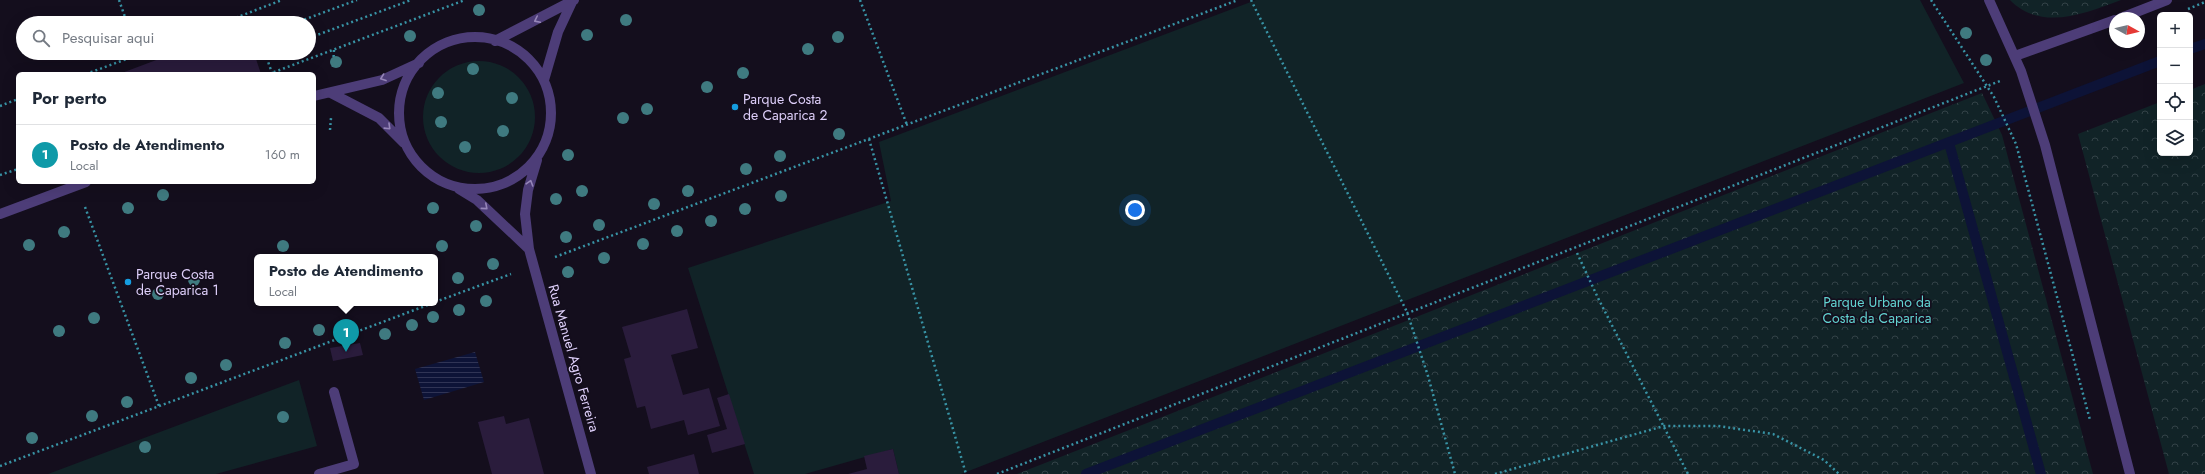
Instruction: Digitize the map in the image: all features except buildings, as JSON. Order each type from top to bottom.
[{"type":"street","points":[[1989,0],[2021,71],[2045,145],[2130,474]]},
{"type":"street","points":[[2136,12],[2167,0]]},
{"type":"street","points":[[495,41],[573,1]]},
{"type":"street","points":[[544,80],[558,32],[573,1]]},
{"type":"street","points":[[2015,56],[2109,22]]},
{"type":"street","points":[[404,143],[399,122],[401,100],[407,82],[419,63],[432,50],[454,41],[471,37],[495,41],[513,47],[537,69],[544,80]]},
{"type":"street","points":[[316,96],[382,80],[419,63]]},
{"type":"street","name":"Rua Manuel Agro Ferreira","points":[[544,80],[550,96],[551,117],[548,136],[538,158],[528,190],[525,214],[529,249],[591,474]]},
{"type":"street","points":[[331,93],[379,118],[404,143],[417,162],[430,174],[477,200],[529,249]]},
{"type":"street","points":[[453,186],[472,189],[491,188],[509,182],[538,158]]},
{"type":"street","points":[[0,214],[81,184]]},
{"type":"street","points":[[319,474],[354,464],[334,392]]},
{"type":"path","points":[[119,0],[124,16]]},
{"type":"path","points":[[240,16],[282,0]]},
{"type":"path","points":[[314,16],[357,0]]},
{"type":"path","points":[[316,35],[411,0]]},
{"type":"path","points":[[316,56],[465,0]]},
{"type":"path","points":[[860,0],[906,125]]},
{"type":"path","points":[[438,301],[1238,0]]},
{"type":"path","points":[[1252,0],[1408,312],[1428,376],[1455,474]]},
{"type":"path","points":[[1931,0],[1994,97],[2016,144],[2092,428]]},
{"type":"path","points":[[91,72],[124,60]]},
{"type":"path","points":[[267,60],[271,72]]},
{"type":"path","points":[[274,72],[306,60]]},
{"type":"path","points":[[997,474],[1987,86]]},
{"type":"path","points":[[0,106],[16,101]]},
{"type":"path","points":[[869,139],[966,474]]},
{"type":"path","points":[[0,175],[16,169]]},
{"type":"path","points":[[81,184],[159,406]]},
{"type":"path","points":[[1577,252],[1598,298],[1688,474]]},
{"type":"path","points":[[0,466],[426,306]]},
{"type":"path","points":[[1495,474],[1664,426],[1718,426],[1773,434],[1824,460],[1839,474]]},
{"type":"green space","points":[[1256,0],[1920,0],[1964,83],[961,474],[899,474],[893,449],[805,474],[754,474],[688,268],[891,201],[879,142]]},
{"type":"green space","points":[[2010,0],[2121,0],[2079,14],[2064,17],[2050,17],[2036,15],[2022,10]]},
{"type":"green space","points":[[479,61],[500,65],[518,78],[531,96],[535,117],[531,138],[518,156],[500,169],[479,173],[458,169],[440,156],[427,138],[423,117],[427,96],[440,78],[458,65]]},
{"type":"green space","points":[[2205,84],[2205,474],[2169,474],[2078,134],[2157,103],[2157,156],[2193,156],[2193,89]]},
{"type":"green space","name":"Parque Urbano da Costa da Caparica","points":[[1982,93],[2002,135],[2093,474],[1017,474],[1379,332]]},
{"type":"green space","points":[[299,380],[317,446],[216,474],[48,474]]},
{"type":"shaded area","points":[[475,352],[484,382],[424,400],[415,369]]},
{"type":"waterway","points":[[2193,48],[2205,44]]},
{"type":"waterway","points":[[1086,474],[2157,62]]},
{"type":"waterway","points":[[1949,143],[2041,474]]},
{"type":"place","name":"Parque Costa de Caparica 2","points":[[735,107]]},
{"type":"place","name":"Parque Costa de Caparica 1","points":[[128,282]]},
{"type":"place","name":"Posto de Atendimento","points":[[346,352]]}]
